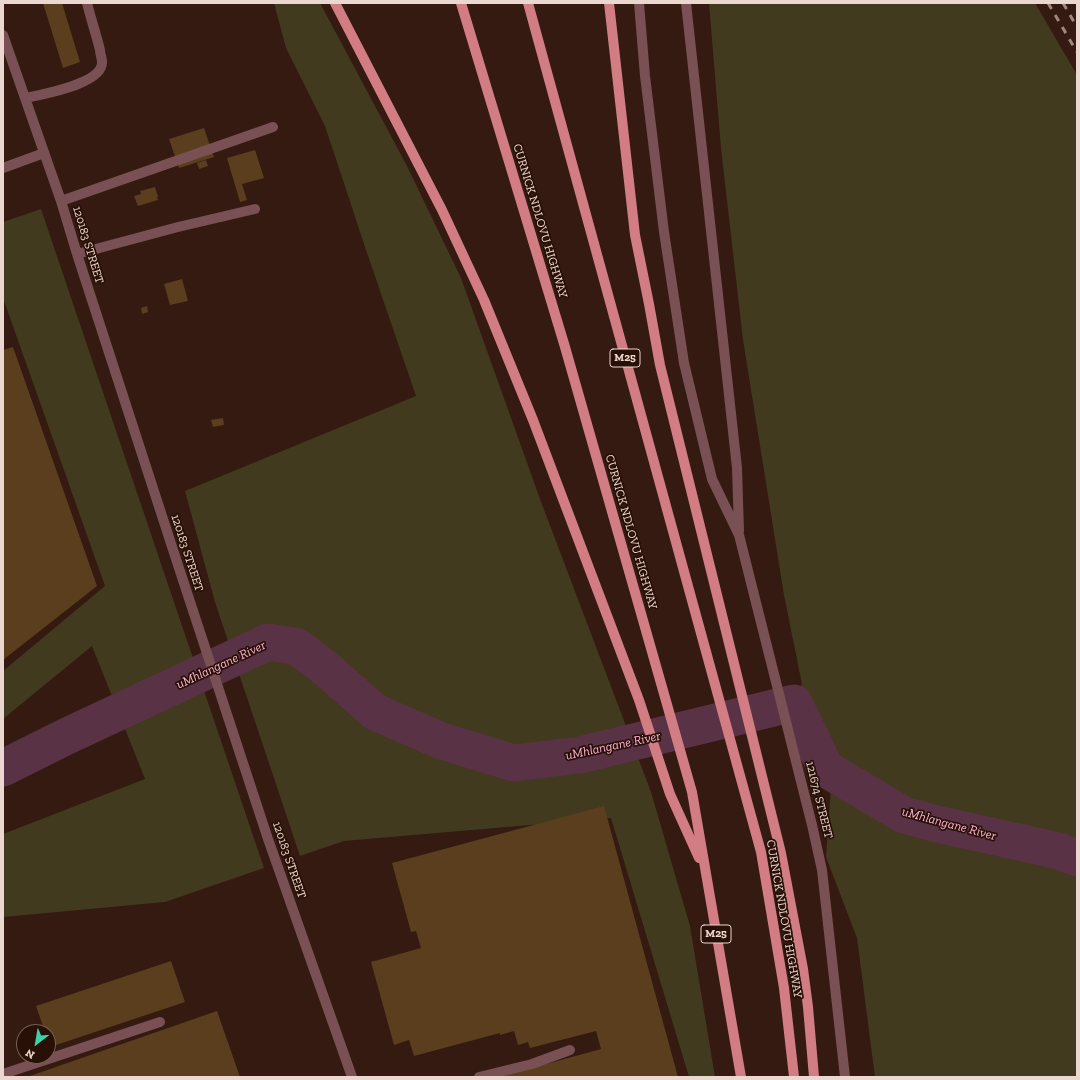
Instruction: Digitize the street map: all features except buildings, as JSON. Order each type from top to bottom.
[{"type":"main road","points":[[335,3],[442,210],[484,300],[533,420],[639,700],[670,794],[705,873]]},
{"type":"main road","name":"CURNICK NDLOVU HIGHWAY","points":[[461,3],[565,347],[692,792],[741,1077]]},
{"type":"main road","name":"CURNICK NDLOVU HIGHWAY","points":[[528,3],[762,852],[784,988],[794,1077]]},
{"type":"main road","points":[[609,3],[635,235],[660,365],[781,853],[808,1007],[814,1077]]},
{"type":"lane","points":[[26,98],[57,91],[78,84],[96,75],[101,69],[102,63],[87,3]]},
{"type":"lane","points":[[638,3],[645,76],[664,232],[684,363],[712,479],[739,535]]},
{"type":"lane","points":[[686,3],[737,468],[739,535]]},
{"type":"lane","name":"120183 STREET","points":[[3,35],[61,201],[268,840],[352,1077]]},
{"type":"lane","points":[[61,201],[273,127]]},
{"type":"lane","points":[[3,168],[44,153]]},
{"type":"lane","points":[[77,254],[178,227],[255,209]]},
{"type":"lane","name":"121674 STREET","points":[[739,535],[822,870],[845,1077]]},
{"type":"lane","points":[[3,1074],[160,1022]]},
{"type":"lane","points":[[479,1077],[532,1064],[570,1050]]},
{"type":"shaded area","points":[[274,3],[320,3],[407,166],[461,278],[540,499],[651,792],[690,926],[715,1077],[689,1077],[611,818],[344,841],[300,856],[215,602],[185,491],[416,396],[325,126],[286,48]]},
{"type":"shaded area","points":[[709,3],[1035,3],[1077,75],[1077,1077],[875,1077],[857,938],[826,857],[833,760],[800,699],[799,691],[802,684],[784,595],[743,340],[721,148]]},
{"type":"shaded area","points":[[41,209],[264,868],[165,902],[3,917],[3,834],[145,779],[92,646],[3,719],[3,671],[105,586],[3,298],[3,222]]},
{"type":"waterway","name":"uMhlangane River","points":[[3,768],[65,737],[268,642],[296,646],[324,667],[375,712],[442,741],[514,763],[580,755],[794,703],[826,769],[904,815],[937,824],[1059,851],[1077,858]]},
{"type":"railway","points":[[1048,3],[1077,52]]},
{"type":"railway","points":[[1063,3],[1077,27]]}]
